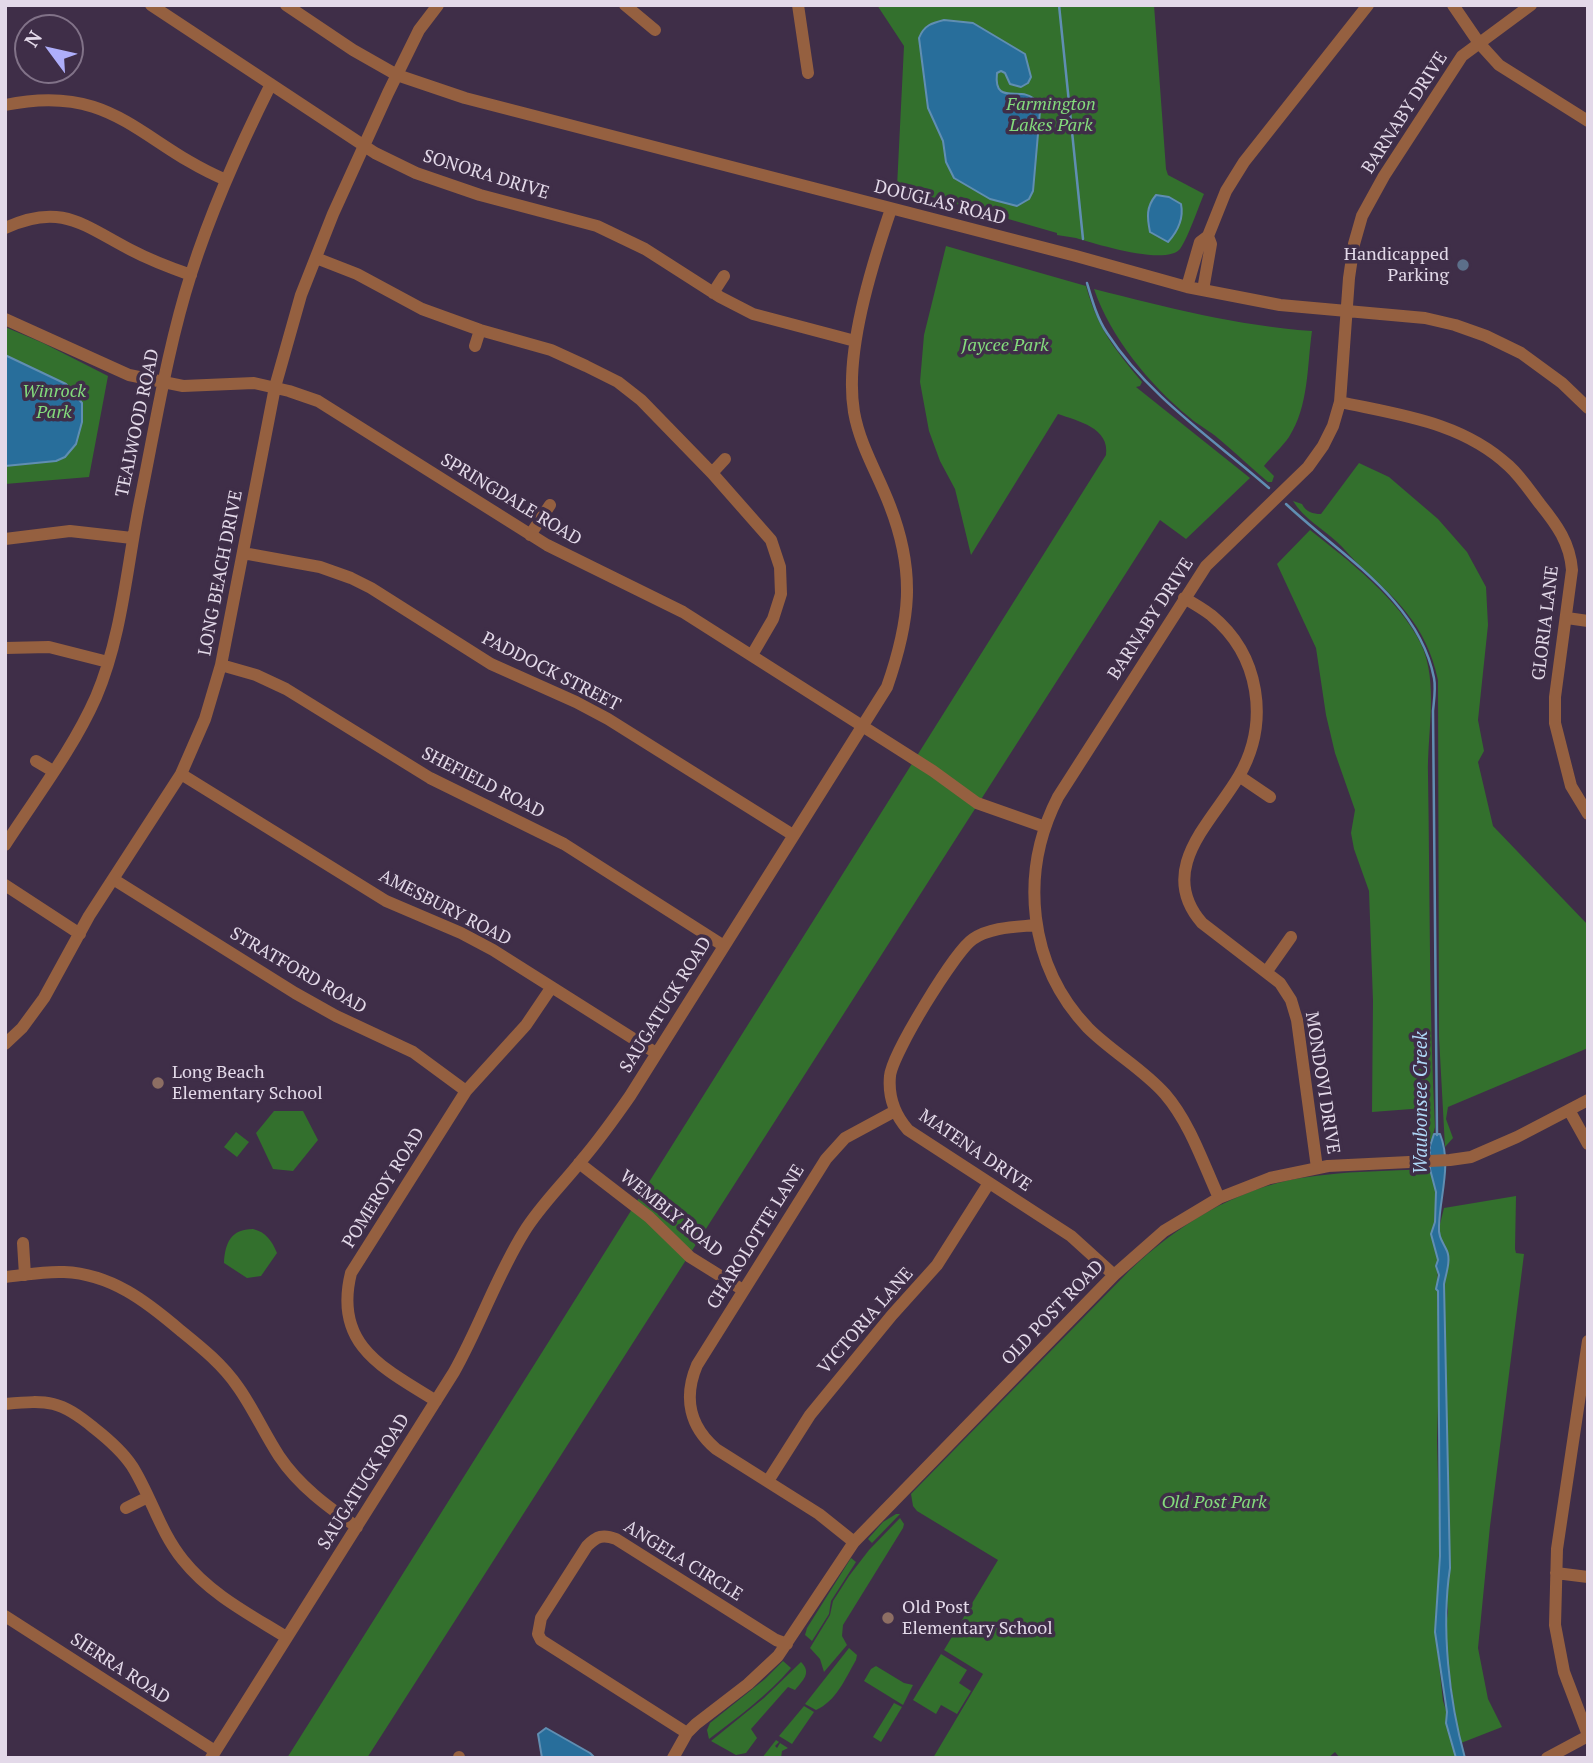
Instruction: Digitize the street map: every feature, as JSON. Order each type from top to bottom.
[{"type":"street","name":"SONORA DRIVE","points":[[151,5],[375,153],[416,173],[454,187],[597,226],[645,249],[713,293],[753,314],[855,341]]},
{"type":"street","name":"DOUGLAS ROAD","points":[[286,5],[353,50],[397,75],[465,98],[1187,287],[1280,305],[1425,318],[1455,326],[1486,336],[1521,354],[1550,374],[1588,408]]},
{"type":"street","name":"LONG BEACH DRIVE","points":[[5,1044],[22,1028],[44,998],[113,879],[181,774],[205,719],[221,665],[275,387],[301,295],[333,214],[397,75],[419,30],[438,5]]},
{"type":"street","points":[[625,5],[655,30]]},
{"type":"street","points":[[799,5],[808,73]]},
{"type":"street","points":[[1187,287],[1200,242],[1208,236],[1226,191],[1244,162],[1368,5]]},
{"type":"street","points":[[1453,5],[1479,43],[1499,65],[1588,121]]},
{"type":"street","name":"BARNABY DRIVE","points":[[1219,1198],[1185,1125],[1166,1095],[1089,1029],[1065,1000],[1046,963],[1036,925],[1033,891],[1037,855],[1058,797],[1206,566],[1308,467],[1323,446],[1333,426],[1340,402],[1354,244],[1362,216],[1462,56],[1531,5]]},
{"type":"street","name":"TEALWOOD ROAD","points":[[5,845],[80,729],[108,662],[164,383],[191,275],[226,180],[271,85]]},
{"type":"street","points":[[5,105],[28,100],[52,100],[99,108],[121,118],[193,163],[226,180]]},
{"type":"street","name":"SAUGATUCK ROAD","points":[[213,1755],[470,1344],[495,1284],[519,1240],[543,1205],[608,1128],[887,687],[901,646],[908,602],[906,567],[900,533],[890,505],[866,455],[854,412],[852,388],[855,341],[891,209]]},
{"type":"street","points":[[5,228],[34,218],[66,218],[82,222],[143,256],[191,275]]},
{"type":"street","points":[[1203,290],[1211,244],[1208,236]]},
{"type":"street","points":[[316,258],[356,274],[422,309],[480,330],[551,350],[618,382],[641,400],[771,539],[780,567],[781,593],[773,619],[752,655]]},
{"type":"street","points":[[713,293],[724,276]]},
{"type":"street","name":"SPRINGDALE ROAD","points":[[5,319],[109,368],[164,383],[198,387],[242,382],[275,387],[305,396],[334,410],[569,558],[655,597],[752,655],[954,784],[977,803],[1045,827]]},
{"type":"street","points":[[475,346],[480,330]]},
{"type":"street","name":"GLORIA LANE","points":[[1340,402],[1425,420],[1477,442],[1508,465],[1567,542],[1572,570],[1555,697],[1555,723],[1571,786],[1588,814]]},
{"type":"street","points":[[712,473],[725,459]]},
{"type":"street","points":[[530,535],[550,505]]},
{"type":"street","points":[[5,539],[70,531],[132,538]]},
{"type":"street","name":"PADDOCK STREET","points":[[243,553],[328,569],[358,581],[491,664],[576,702],[614,723],[793,835]]},
{"type":"street","name":"MONDOVI DRIVE","points":[[1184,598],[1210,615],[1227,631],[1244,655],[1254,681],[1257,706],[1255,737],[1239,776],[1191,847],[1184,883],[1191,907],[1202,923],[1267,971],[1286,990],[1297,1020],[1317,1168]]},
{"type":"street","points":[[1567,618],[1588,621]]},
{"type":"street","points":[[5,648],[50,647],[108,662]]},
{"type":"street","name":"SHEFIELD ROAD","points":[[221,665],[274,682],[430,778],[564,844],[723,946]]},
{"type":"street","points":[[36,761],[53,771]]},
{"type":"street","name":"AMESBURY ROAD","points":[[181,774],[386,901],[470,937],[656,1053]]},
{"type":"street","points":[[1239,776],[1270,797]]},
{"type":"street","name":"STRATFORD ROAD","points":[[113,879],[295,993],[336,1016],[411,1051],[466,1091]]},
{"type":"street","points":[[5,885],[80,934]]},
{"type":"street","name":"MATENA DRIVE","points":[[1036,925],[983,934],[974,938],[959,953],[892,1064],[890,1088],[895,1111],[908,1130],[1071,1236],[1114,1275]]},
{"type":"street","points":[[1267,971],[1292,937]]},
{"type":"street","name":"POMEROY ROAD","points":[[436,1401],[385,1369],[363,1349],[351,1328],[346,1301],[351,1273],[466,1091],[519,1033],[551,988]]},
{"type":"street","name":"OLD POST ROAD","points":[[673,1758],[696,1724],[763,1671],[788,1644],[854,1542],[1114,1275],[1164,1231],[1219,1198],[1270,1178],[1359,1163],[1471,1157],[1588,1100]]},
{"type":"street","points":[[1569,1110],[1588,1144]]},
{"type":"street","name":"CHAROLOTTE LANE","points":[[854,1542],[828,1520],[716,1450],[684,1414],[694,1373],[743,1290],[834,1148],[859,1129],[895,1111]]},
{"type":"street","name":"WEMBLY ROAD","points":[[579,1163],[649,1217],[690,1257],[743,1290]]},
{"type":"street","name":"VICTORIA LANE","points":[[768,1481],[810,1415],[937,1265],[989,1183]]},
{"type":"street","points":[[23,1242],[25,1275]]},
{"type":"street","points":[[5,1277],[64,1272],[92,1276],[117,1284],[152,1305],[226,1372],[280,1458],[296,1478],[325,1505],[358,1527]]},
{"type":"street","points":[[1547,1758],[1588,1736],[1564,1672],[1555,1625],[1557,1549],[1588,1341]]},
{"type":"street","points":[[5,1404],[49,1402],[69,1408],[108,1439],[136,1472],[170,1541],[195,1574],[211,1589],[286,1637]]},
{"type":"street","points":[[126,1508],[148,1497]]},
{"type":"street","name":"ANGELA CIRCLE","points":[[687,1734],[541,1640],[538,1625],[541,1618],[594,1539],[601,1536],[616,1539],[776,1640],[788,1644]]},
{"type":"street","points":[[1556,1573],[1588,1577]]},
{"type":"street","name":"SIERRA ROAD","points":[[5,1616],[213,1755]]},
{"type":"green space","name":"Farmington Lakes Park","points":[[877,5],[1154,5],[1166,169],[1168,175],[1204,194],[1180,249],[1172,254],[1146,255],[1114,249],[1057,235],[897,187],[904,46]]},
{"type":"green space","name":"Jaycee Park","points":[[946,246],[1086,286],[1108,337],[1142,382],[1136,387],[1250,478],[1186,539],[1160,520],[367,1758],[287,1758],[1106,455],[1106,446],[1098,432],[1058,414],[971,555],[955,489],[940,461],[929,431],[920,382],[924,335]]},
{"type":"green space","points":[[1094,289],[1229,320],[1312,331],[1304,399],[1296,425],[1264,466],[1274,476],[1272,482],[1268,482],[1189,417],[1146,375],[1110,325]]},
{"type":"green space","name":"Winrock Park","points":[[5,327],[108,376],[89,477],[5,484]]},
{"type":"green space","points":[[1359,463],[1389,477],[1438,519],[1467,552],[1486,587],[1488,625],[1478,720],[1484,751],[1478,762],[1493,826],[1588,925],[1588,1048],[1448,1107],[1446,1119],[1453,1138],[1445,1147],[1439,1037],[1438,680],[1426,643],[1408,614],[1340,544],[1302,513],[1293,501],[1302,504],[1310,512],[1321,514]]},
{"type":"green space","points":[[1310,530],[1372,582],[1400,612],[1421,644],[1430,675],[1428,775],[1435,1127],[1430,1146],[1423,1141],[1428,1110],[1425,1108],[1372,1112],[1373,1001],[1369,891],[1351,833],[1355,810],[1335,753],[1316,648],[1277,564]]},
{"type":"green space","points":[[274,1111],[303,1111],[318,1140],[293,1171],[273,1169],[256,1133]]},
{"type":"green space","points":[[236,1132],[249,1142],[237,1157],[224,1147]]},
{"type":"green space","name":"Old Post Park","points":[[1430,1169],[1436,1192],[1434,1226],[1438,1260],[1440,1339],[1437,1440],[1440,1556],[1435,1628],[1443,1701],[1447,1713],[1446,1723],[1456,1758],[1340,1758],[1335,1752],[1328,1758],[933,1758],[983,1674],[944,1650],[998,1560],[917,1511],[913,1506],[911,1494],[1129,1271],[1187,1225],[1230,1200],[1277,1183],[1333,1174]]},
{"type":"green space","points":[[1516,1196],[1515,1249],[1516,1253],[1524,1254],[1490,1526],[1478,1648],[1488,1699],[1502,1727],[1461,1743],[1456,1725],[1445,1636],[1448,1611],[1446,1593],[1450,1568],[1444,1284],[1448,1258],[1439,1228],[1444,1208]]},
{"type":"green space","points":[[253,1229],[268,1238],[277,1253],[261,1276],[247,1278],[224,1263],[228,1243],[234,1234]]},
{"type":"green space","points":[[900,1514],[872,1543],[868,1539],[883,1522]]},
{"type":"green space","points":[[900,1518],[904,1524],[903,1528],[843,1625],[842,1636],[847,1645],[824,1672],[820,1659],[810,1648],[830,1615],[833,1601],[869,1550]]},
{"type":"green space","points":[[851,1558],[856,1562],[831,1601],[829,1614],[812,1641],[805,1635],[807,1628]]},
{"type":"green space","points":[[849,1648],[857,1655],[856,1660],[834,1696],[816,1710],[805,1704]]},
{"type":"green space","points":[[941,1654],[967,1670],[959,1683],[971,1691],[957,1714],[941,1705],[936,1714],[913,1700]]},
{"type":"green space","points":[[783,1661],[791,1668],[782,1678],[752,1706],[709,1739],[707,1730],[710,1723]]},
{"type":"green space","points":[[801,1662],[806,1670],[803,1680],[795,1690],[788,1687],[751,1729],[757,1738],[746,1753],[736,1755],[711,1741],[764,1698]]},
{"type":"green space","points":[[876,1666],[904,1683],[913,1685],[903,1705],[864,1681]]},
{"type":"green space","points":[[894,1703],[902,1707],[881,1742],[873,1737]]},
{"type":"green space","points":[[804,1706],[814,1712],[792,1744],[779,1736]]},
{"type":"green space","points":[[776,1740],[779,1742],[775,1746],[777,1748],[780,1743],[788,1748],[782,1751],[781,1758],[762,1758]]},
{"type":"water","points":[[944,20],[973,23],[1025,54],[1031,77],[1028,83],[1021,87],[1010,84],[1005,73],[997,73],[1000,90],[1004,93],[1030,96],[1036,101],[1040,111],[1033,191],[1029,199],[1017,206],[990,199],[954,178],[946,162],[943,141],[928,108],[919,38],[929,25]]},
{"type":"water","points":[[1156,195],[1169,197],[1181,204],[1179,224],[1168,242],[1150,232],[1148,212]]},
{"type":"water","points":[[5,355],[66,384],[82,403],[82,422],[76,444],[65,457],[56,461],[5,466]]},
{"type":"water","points":[[1434,1134],[1440,1134],[1445,1157],[1439,1230],[1448,1259],[1444,1284],[1450,1568],[1446,1615],[1448,1664],[1465,1758],[1456,1758],[1446,1723],[1447,1712],[1435,1632],[1440,1556],[1436,1289],[1439,1275],[1431,1234],[1435,1222],[1436,1192],[1430,1169],[1430,1146]]},
{"type":"water","points":[[546,1728],[595,1758],[542,1758],[538,1734]]},
{"type":"waterway","name":"Waubonsee Creek","points":[[1059,5],[1083,239]]},
{"type":"waterway","name":"Waubonsee Creek","points":[[1087,283],[1103,327],[1123,356],[1182,416],[1269,488]]},
{"type":"waterway","name":"Waubonsee Creek","points":[[1286,504],[1353,561],[1395,602],[1426,650],[1434,678],[1437,1135]]},
{"type":"place","name":"Handicapped Parking","points":[[1463,265]]},
{"type":"place","name":"Long Beach Elementary School","points":[[158,1083]]},
{"type":"place","name":"Old Post Elementary School","points":[[888,1618]]}]
